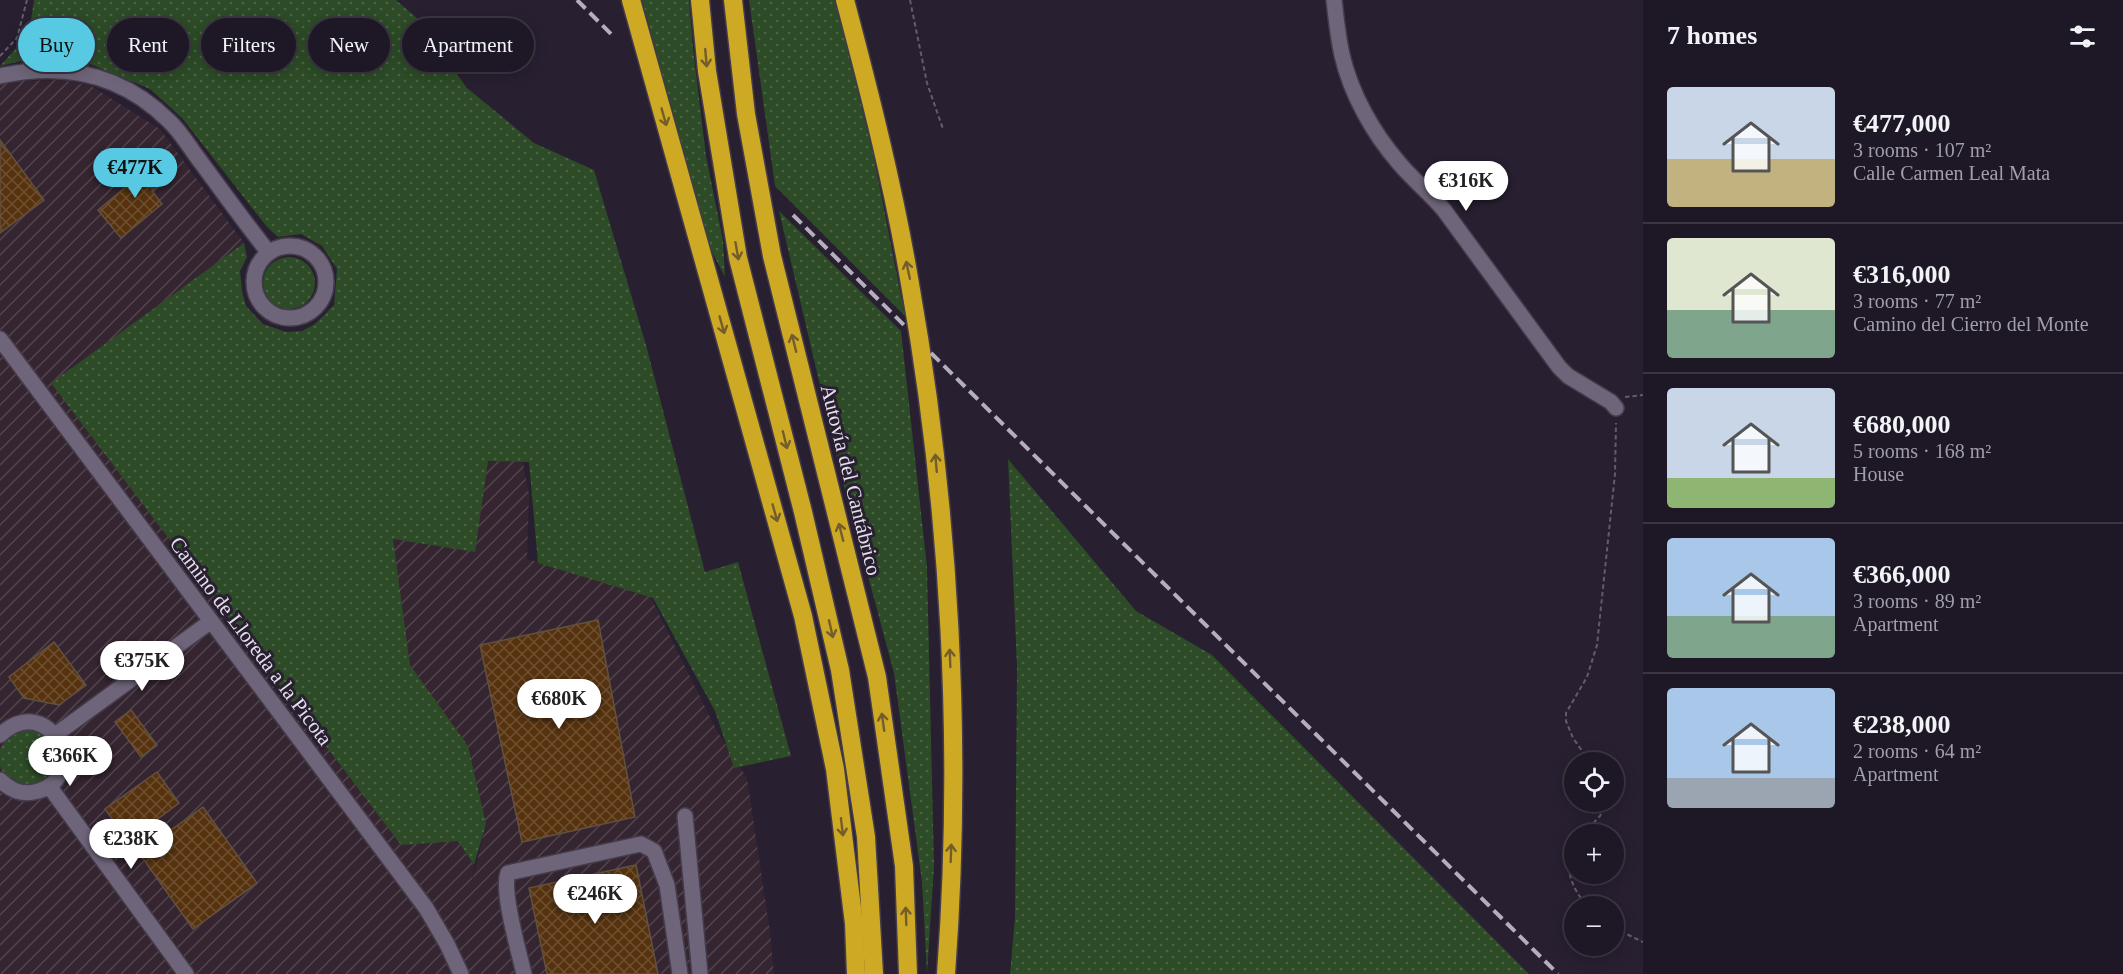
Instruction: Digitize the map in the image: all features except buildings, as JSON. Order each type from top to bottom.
[{"type":"highway","points":[[631,0],[803,616],[835,769],[854,924],[856,974]]},
{"type":"highway","points":[[700,0],[707,71],[738,258],[803,512],[840,670],[866,837],[874,974]]},
{"type":"highway","name":"Autovía del Cantábrico","points":[[734,0],[746,114],[772,256],[877,677],[904,866],[908,974]]},
{"type":"highway","points":[[845,0],[882,149],[910,284],[935,458],[948,623],[954,759],[946,974]]},
{"type":"street","points":[[1334,0],[1345,67],[1358,99],[1382,141],[1400,164],[1444,210],[1559,367],[1568,376],[1611,402],[1616,408]]},
{"type":"street","points":[[0,76],[29,70],[55,69],[80,72],[140,96],[170,121],[269,253]]},
{"type":"street","points":[[286,247],[304,249],[314,255],[322,265],[326,276],[326,289],[322,300],[314,309],[293,318],[281,317],[262,304],[257,294],[256,272],[261,261],[269,253],[286,247]]},
{"type":"street","name":"Camino de Lloreda a la Picota","points":[[0,339],[426,908],[461,974]]},
{"type":"street","points":[[55,735],[210,622]]},
{"type":"street","points":[[0,780],[17,792],[39,791],[49,786],[57,778],[62,767],[63,756],[55,735],[47,728],[27,722],[3,727]]},
{"type":"street","points":[[49,786],[186,974]]},
{"type":"street","points":[[685,816],[700,974]]},
{"type":"street","points":[[524,974],[507,894],[508,873],[641,844],[654,851],[667,885],[680,974]]},
{"type":"path","points":[[0,56],[17,38],[27,0]]},
{"type":"path","points":[[910,0],[927,83],[943,129]]},
{"type":"path","points":[[1583,752],[1566,722],[1566,713],[1587,677],[1597,645],[1615,474],[1616,408],[1624,397],[1643,395]]},
{"type":"path","points":[[1592,824],[1602,812]]},
{"type":"path","points":[[1624,933],[1643,942]]},
{"type":"shaded area","points":[[62,80],[91,86],[160,129],[244,243],[52,383],[458,841],[474,865],[472,882],[486,824],[400,662],[388,537],[479,463],[522,458],[529,494],[527,559],[647,590],[717,731],[747,778],[774,974],[0,974],[0,85],[19,81]]},
{"type":"green space","points":[[34,0],[396,0],[417,18],[402,18],[402,72],[455,72],[467,88],[534,143],[594,170],[646,345],[705,572],[738,562],[791,756],[734,768],[715,711],[653,598],[538,563],[529,462],[488,461],[475,552],[393,539],[410,665],[468,746],[486,824],[474,865],[458,841],[401,845],[51,383],[244,243],[247,257],[240,271],[246,306],[263,324],[286,332],[302,331],[315,324],[334,305],[337,269],[322,246],[301,234],[278,237],[267,227],[182,118],[150,89],[109,72],[189,72],[189,18],[107,18],[107,71],[95,66],[95,18],[31,18]]},
{"type":"green space","points":[[642,0],[689,0],[706,156],[723,240],[725,277],[708,244]]},
{"type":"green space","points":[[749,0],[836,0],[874,158],[905,316],[775,186]]},
{"type":"green space","points":[[18,46],[18,62],[0,66]]},
{"type":"green space","points":[[779,211],[901,331],[927,567],[934,866],[927,974],[922,882],[894,673],[843,483]]},
{"type":"green space","points":[[284,257],[294,257],[303,261],[311,269],[315,283],[311,297],[303,305],[294,309],[284,309],[275,305],[267,297],[263,288],[263,278],[267,269],[275,261]]},
{"type":"green space","points":[[1008,459],[1136,611],[1212,655],[1529,974],[1010,974],[1015,917],[1017,667]]},
{"type":"green space","points":[[27,730],[38,732],[47,738],[53,747],[55,758],[53,769],[47,778],[38,784],[27,786],[16,784],[7,778],[1,769],[-1,758],[1,747],[7,738],[16,732]]},
{"type":"railway","points":[[577,0],[611,34]]},
{"type":"railway","points":[[793,215],[904,325]]},
{"type":"railway","points":[[931,353],[1558,974]]}]
